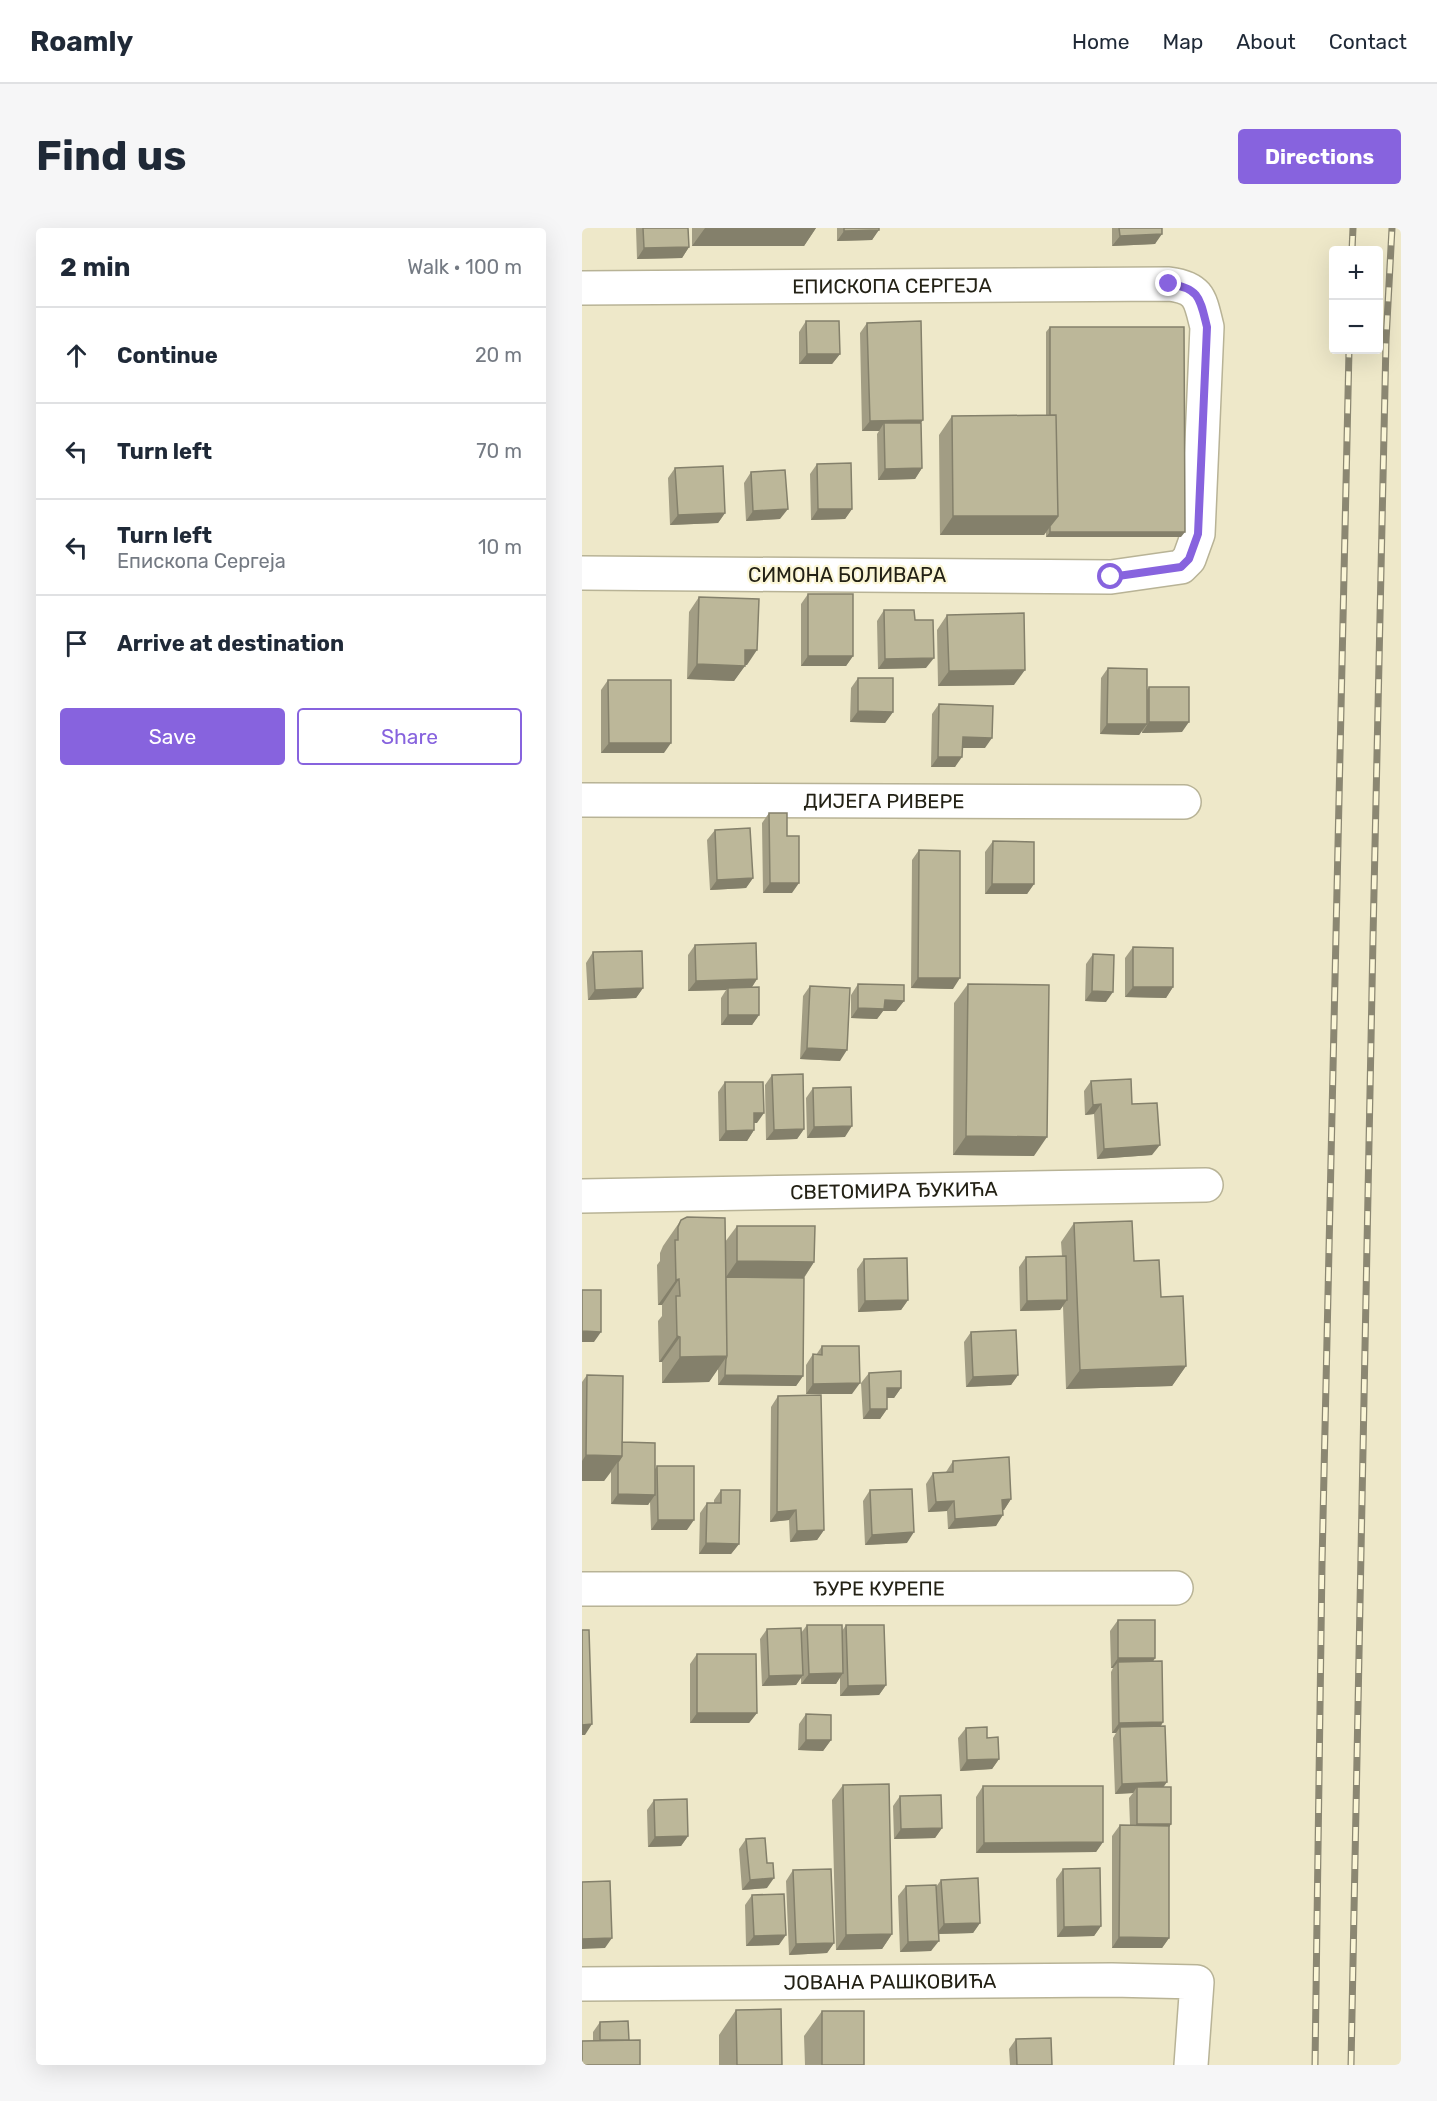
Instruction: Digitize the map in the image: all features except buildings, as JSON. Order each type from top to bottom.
[{"type":"street","name":"ЕПИСКОПА СЕРГЕЈА","points":[[582,288],[1169,284],[1186,286],[1199,296]]},
{"type":"street","name":"СИМОНА БОЛИВАРА","points":[[582,573],[1111,577],[1181,567],[1189,559],[1198,534],[1207,327],[1199,296]]},
{"type":"street","name":"ДИЈЕГА РИВЕРЕ","points":[[582,800],[1184,802]]},
{"type":"street","name":"СВЕТОМИРА ЂУКИЋА","points":[[582,1196],[1206,1185]]},
{"type":"street","name":"ЂУРЕ КУРЕПЕ","points":[[582,1589],[1176,1588]]},
{"type":"street","name":"ЈОВАНА РАШКОВИЋА","points":[[582,1984],[1101,1980],[1197,1983],[1191,2065]]},
{"type":"railway","points":[[1352,246],[1353,228]]},
{"type":"railway","points":[[1351,2065],[1386,341],[1392,228]]},
{"type":"railway","points":[[1315,2065],[1322,1564],[1349,354]]},
{"type":"route","points":[[1111,577],[1181,567],[1189,559],[1198,534],[1207,327],[1199,296],[1186,286],[1169,284]]}]
